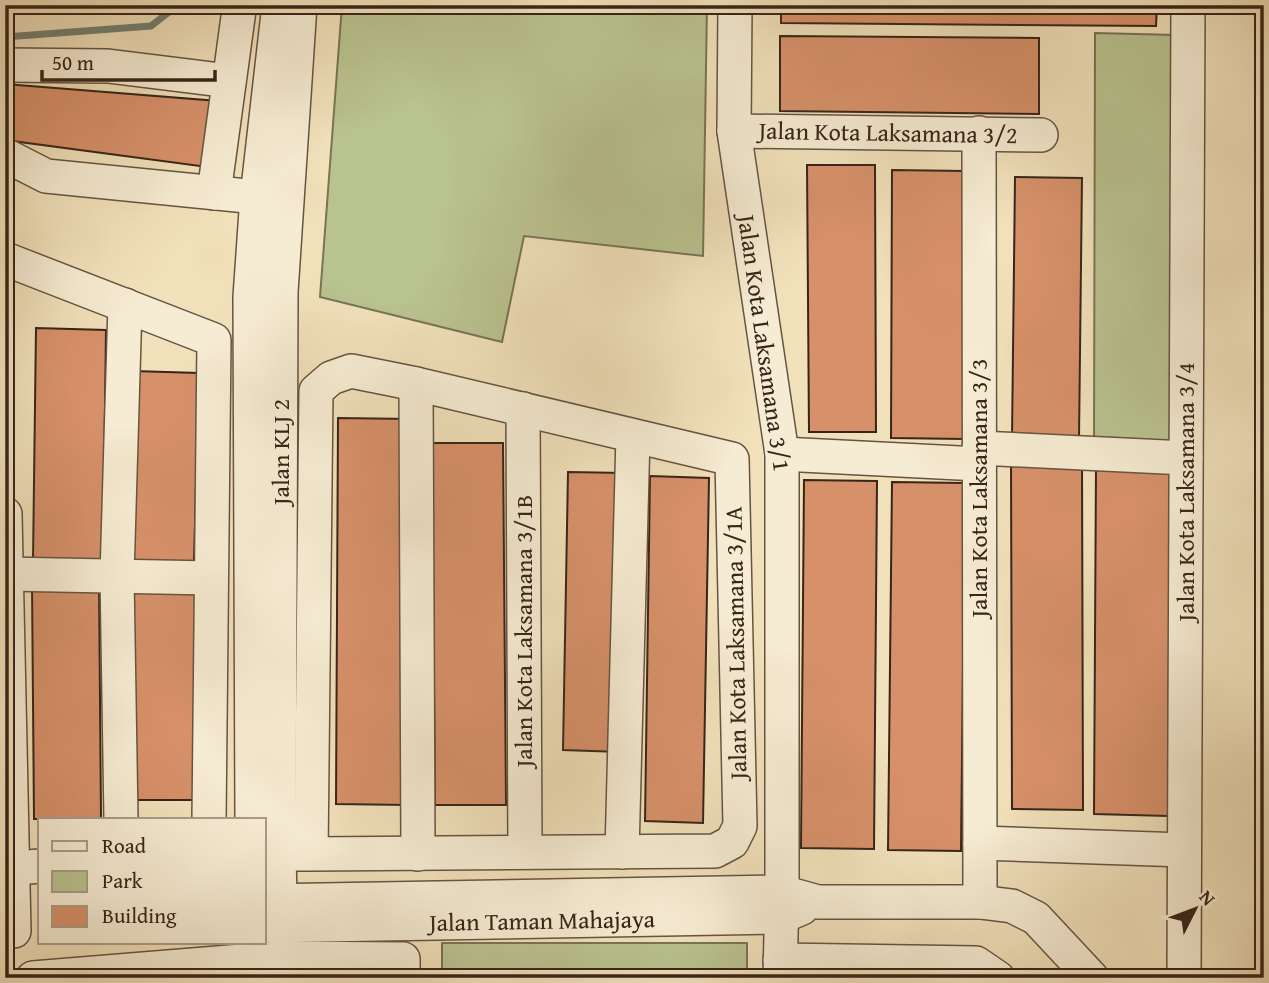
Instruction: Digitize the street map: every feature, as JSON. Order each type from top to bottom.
[{"type":"street","points":[[214,193],[239,10],[237,5]]},
{"type":"street","name":"Jalan KLJ 2","points":[[252,818],[250,297],[257,197],[279,5]]},
{"type":"street","name":"Jalan KLJ 2","points":[[272,925],[295,854],[281,292],[300,5]]},
{"type":"street","name":"Jalan Kota Laksamana 3/1","points":[[735,5],[734,131],[782,454],[780,969]]},
{"type":"street","name":"Jalan Kota Laksamana 3/4","points":[[1184,978],[1188,5]]},
{"type":"street","points":[[5,65],[107,66],[229,81]]},
{"type":"street","name":"Jalan Kota Laksamana 3/2","points":[[734,131],[1041,135]]},
{"type":"street","name":"Jalan Kota Laksamana 3/3","points":[[979,133],[980,902]]},
{"type":"street","points":[[5,155],[46,176],[257,197]]},
{"type":"street","points":[[5,259],[214,340],[209,818]]},
{"type":"street","points":[[121,818],[117,576],[125,306]]},
{"type":"street","points":[[351,372],[415,384],[633,436],[622,852],[295,854],[316,391],[331,378],[351,372]]},
{"type":"street","points":[[415,384],[418,853]]},
{"type":"street","name":"Jalan Kota Laksamana 3/1B","points":[[523,410],[525,852]]},
{"type":"street","name":"Jalan Kota Laksamana 3/1A","points":[[622,852],[715,851],[732,842],[740,826],[732,459],[633,436]]},
{"type":"street","points":[[782,454],[1186,458]]},
{"type":"street","points":[[5,514],[6,626],[20,918]]},
{"type":"street","points":[[6,575],[211,578]]},
{"type":"street","points":[[980,843],[1184,850]]},
{"type":"street","name":"Jalan Taman Mahajaya","points":[[272,925],[278,916],[335,925],[818,902],[980,902],[1012,906],[1036,918],[1092,978]]},
{"type":"street","name":"Jalan Taman Mahajaya","points":[[272,925],[782,904]]},
{"type":"street","points":[[272,925],[403,968]]},
{"type":"street","points":[[33,978],[167,972],[230,944]]},
{"type":"street","points":[[780,969],[976,963],[998,978]]},
{"type":"green space","points":[[342,5],[707,5],[703,256],[524,236],[502,342],[320,297]]},
{"type":"green space","points":[[1095,33],[1176,35],[1175,445],[1094,445]]},
{"type":"green space","points":[[442,943],[747,943],[747,978],[442,978]]},
{"type":"building","points":[[781,5],[1157,5],[1156,26],[781,23]]},
{"type":"building","points":[[780,36],[1039,38],[1039,114],[780,111]]},
{"type":"building","points":[[5,84],[218,101],[207,167],[5,140]]},
{"type":"building","points":[[807,165],[875,165],[876,432],[809,432]]},
{"type":"building","points":[[892,170],[965,171],[964,439],[891,438]]},
{"type":"building","points":[[1015,177],[1082,178],[1079,439],[1012,438]]},
{"type":"building","points":[[36,328],[106,330],[103,562],[33,560]]},
{"type":"building","points":[[133,371],[199,373],[194,562],[128,560]]},
{"type":"building","points":[[338,418],[410,419],[407,805],[336,804]]},
{"type":"building","points":[[432,443],[503,443],[506,805],[435,805]]},
{"type":"building","points":[[1011,461],[1082,462],[1083,810],[1012,809]]},
{"type":"building","points":[[1096,466],[1170,466],[1168,816],[1094,814]]},
{"type":"building","points":[[568,472],[625,473],[620,752],[563,750]]},
{"type":"building","points":[[650,476],[709,478],[703,823],[645,821]]},
{"type":"building","points":[[804,480],[877,481],[874,849],[801,848]]},
{"type":"building","points":[[892,482],[965,483],[961,851],[888,850]]},
{"type":"building","points":[[32,583],[99,583],[101,818],[34,819]]},
{"type":"building","points":[[129,588],[197,588],[197,800],[130,800]]},
{"type":"waterway","points":[[5,37],[151,26],[178,5]]}]
